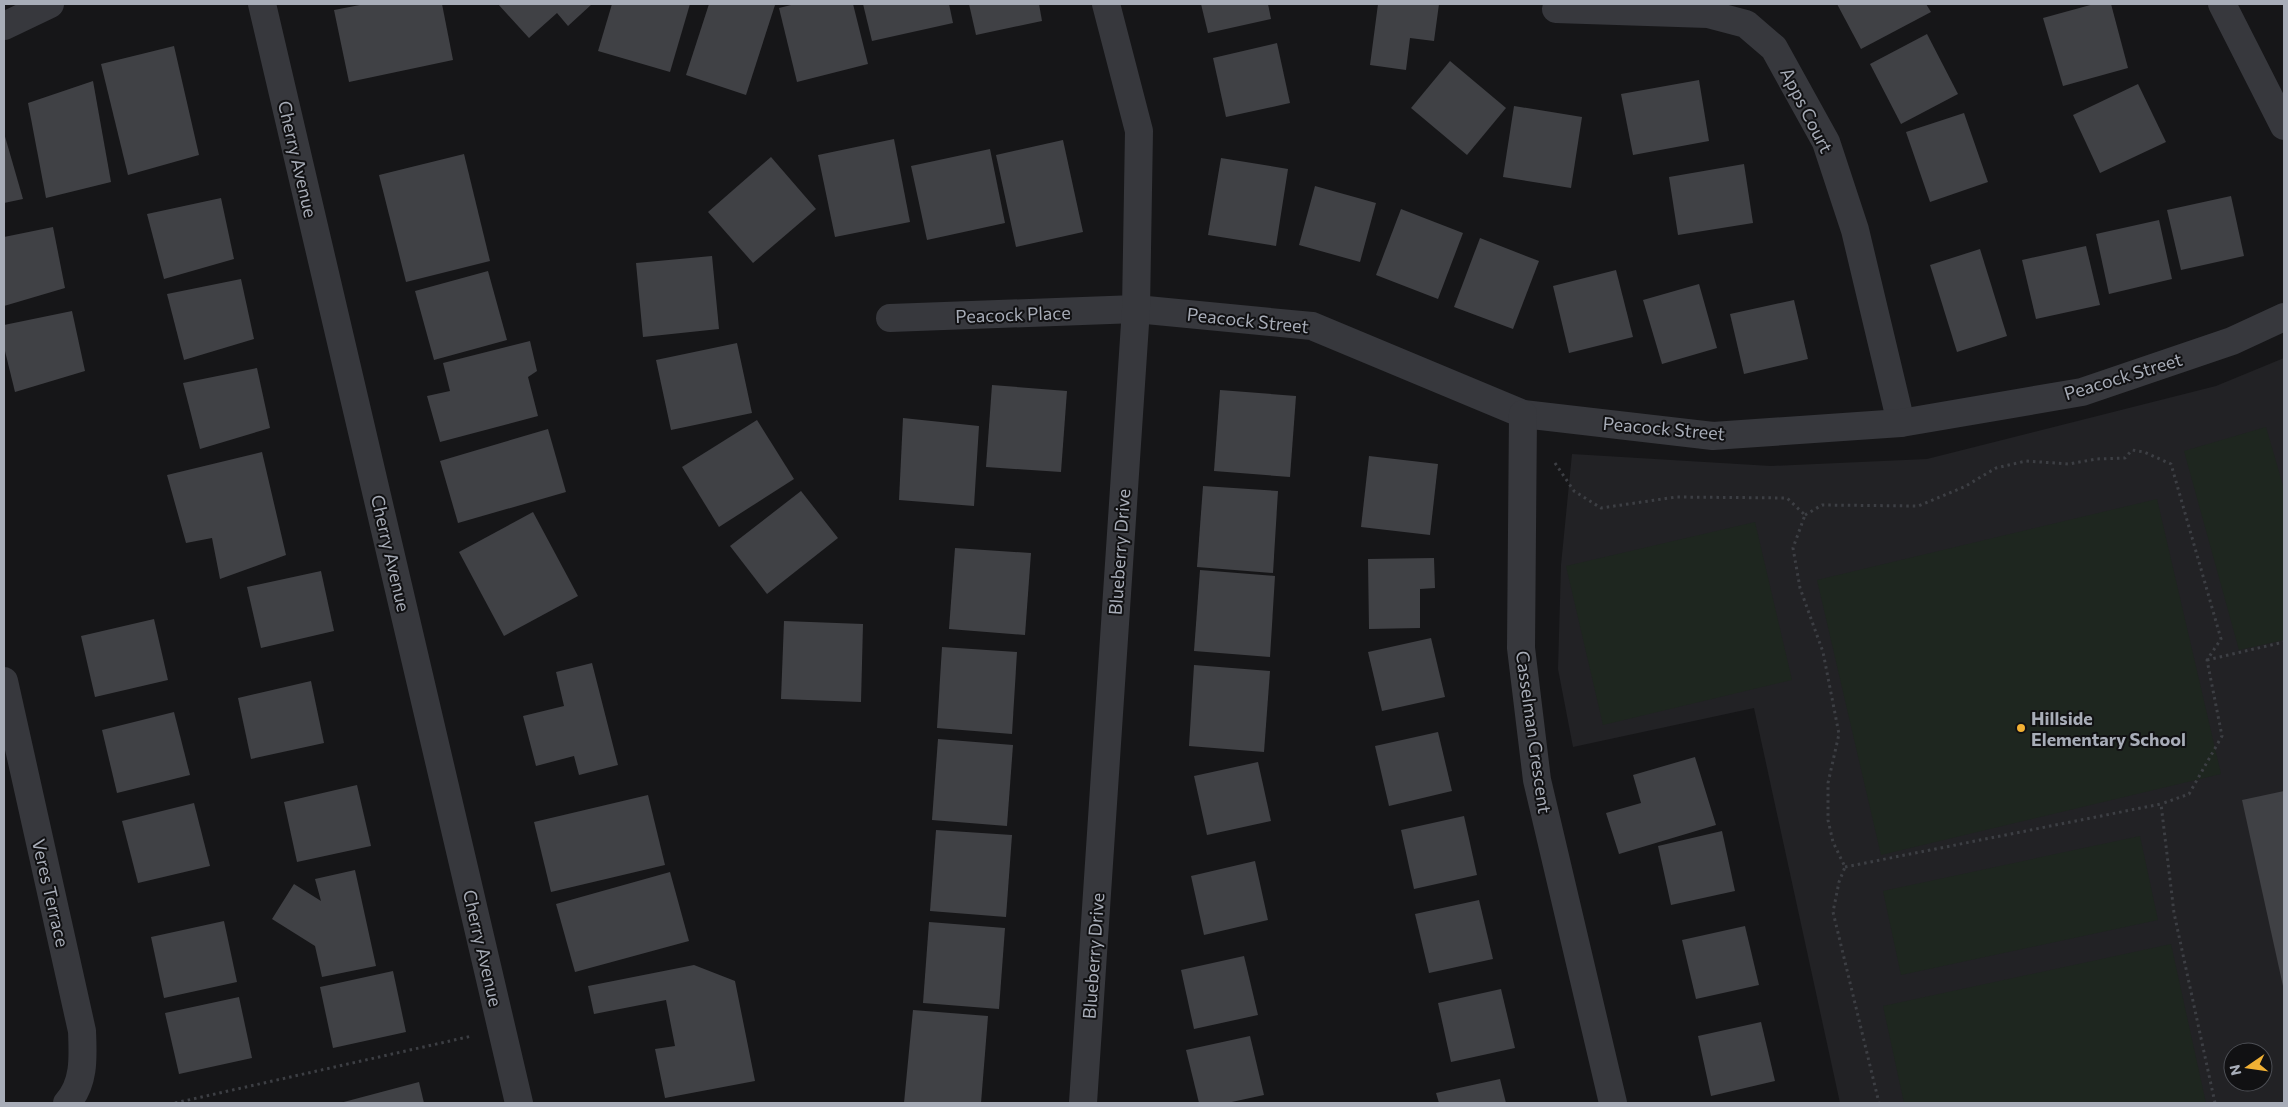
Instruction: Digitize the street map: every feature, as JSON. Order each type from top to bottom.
[{"type":"street","points":[[4,26],[50,4]]},
{"type":"street","name":"Cherry Avenue","points":[[262,4],[519,1103]]},
{"type":"street","name":"Blueberry Drive","points":[[1083,1103],[1136,309],[1139,131],[1106,4]]},
{"type":"street","points":[[2222,4],[2284,126]]},
{"type":"street","name":"Apps Court","points":[[1556,9],[1708,14],[1746,24],[1774,48],[1826,142],[1855,230],[1901,423]]},
{"type":"street","name":"Peacock Place","points":[[890,318],[1136,309]]},
{"type":"street","name":"Peacock Street","points":[[1136,309],[1312,326],[1523,414],[1714,436],[1901,423],[2082,392],[2232,341],[2284,317]]},
{"type":"street","name":"Casselman Crescent","points":[[1523,414],[1521,648],[1536,770],[1613,1103]]},
{"type":"street","name":"Veres Terrace","points":[[4,681],[82,1031],[83,1068],[71,1098],[67,1103]]},
{"type":"path","points":[[1845,867],[2161,804],[2189,794],[2222,736],[2207,660],[2221,639],[2171,464],[2144,452],[2132,450],[2125,458],[2096,459],[2069,464],[2026,461],[1996,468],[1964,487],[1918,506],[1822,505],[1805,515],[1792,548],[1800,588],[1823,652],[1839,734],[1828,782],[1828,820],[1833,842],[1845,867],[1833,912],[1879,1103]]},
{"type":"path","points":[[1554,460],[1574,491],[1601,508],[1676,497],[1767,496],[1787,498],[1805,515]]},
{"type":"path","points":[[2207,660],[2284,642]]},
{"type":"path","points":[[2161,804],[2174,913],[2215,1103]]},
{"type":"path","points":[[175,1103],[502,1030]]},
{"type":"shaded area","name":"Hillside Elementary School","points":[[2284,358],[2284,1103],[1840,1103],[1754,708],[1573,747],[1558,669],[1561,565],[1572,454],[1771,466],[1927,459],[2216,386]]},
{"type":"shaded area","points":[[2266,427],[2284,489],[2284,640],[2239,650],[2184,451]]},
{"type":"shaded area","points":[[2157,499],[2221,774],[1881,855],[1817,580]]},
{"type":"shaded area","points":[[1755,522],[1792,680],[1603,725],[1566,566]]},
{"type":"shaded area","points":[[2140,836],[2158,920],[1901,975],[1883,891]]},
{"type":"shaded area","points":[[2171,944],[2206,1103],[1904,1103],[1883,1006]]},
{"type":"building","points":[[365,4],[442,4],[453,60],[349,82],[334,10]]},
{"type":"building","points":[[498,4],[592,4],[568,26],[557,13],[529,38]]},
{"type":"building","points":[[612,4],[690,4],[670,72],[598,51]]},
{"type":"building","points":[[709,4],[775,5],[746,95],[686,75]]},
{"type":"building","points":[[795,4],[853,4],[868,64],[797,82],[779,8]]},
{"type":"building","points":[[863,4],[949,4],[953,23],[872,41]]},
{"type":"building","points":[[969,4],[1039,4],[1042,21],[976,35]]},
{"type":"building","points":[[1201,4],[1268,4],[1271,19],[1208,33]]},
{"type":"building","points":[[1378,4],[1439,4],[1434,41],[1410,38],[1406,70],[1370,65]]},
{"type":"building","points":[[1837,4],[1926,4],[1931,12],[1861,49]]},
{"type":"building","points":[[2094,4],[2111,4],[2128,68],[2063,86],[2043,18]]},
{"type":"building","points":[[1927,34],[1958,94],[1901,124],[1870,64]]},
{"type":"building","points":[[1277,43],[1290,103],[1226,117],[1213,58]]},
{"type":"building","points":[[174,46],[199,155],[128,175],[101,64]]},
{"type":"building","points":[[1450,61],[1506,108],[1467,155],[1411,108]]},
{"type":"building","points":[[1699,80],[1709,141],[1633,155],[1621,94]]},
{"type":"building","points":[[93,81],[111,182],[46,198],[28,103]]},
{"type":"building","points":[[2138,84],[2166,142],[2100,173],[2073,115]]},
{"type":"building","points":[[1514,106],[1582,117],[1571,188],[1503,177]]},
{"type":"building","points":[[1964,113],[1988,182],[1930,202],[1906,132]]},
{"type":"building","points":[[4,133],[23,199],[4,203]]},
{"type":"building","points":[[894,139],[910,222],[835,237],[818,155]]},
{"type":"building","points":[[1063,140],[1083,232],[1016,247],[996,155]]},
{"type":"building","points":[[990,149],[1005,223],[927,240],[911,166]]},
{"type":"building","points":[[464,154],[490,261],[406,282],[379,175]]},
{"type":"building","points":[[771,157],[816,209],[753,263],[708,212]]},
{"type":"building","points":[[1221,158],[1288,169],[1276,246],[1208,235]]},
{"type":"building","points":[[1744,164],[1753,223],[1678,235],[1669,177]]},
{"type":"building","points":[[1315,186],[1376,203],[1360,262],[1299,245]]},
{"type":"building","points":[[2231,196],[2244,256],[2181,270],[2167,210]]},
{"type":"building","points":[[221,198],[234,259],[164,279],[147,214]]},
{"type":"building","points":[[1401,209],[1463,233],[1438,299],[1376,275]]},
{"type":"building","points":[[2159,220],[2172,279],[2109,294],[2096,234]]},
{"type":"building","points":[[53,227],[65,288],[4,306],[4,237]]},
{"type":"building","points":[[1480,238],[1539,261],[1513,329],[1454,307]]},
{"type":"building","points":[[2086,246],[2100,305],[2036,319],[2022,260]]},
{"type":"building","points":[[1980,249],[2007,336],[1957,352],[1930,265]]},
{"type":"building","points":[[712,256],[719,329],[643,337],[636,263]]},
{"type":"building","points":[[1616,270],[1633,337],[1569,353],[1553,286]]},
{"type":"building","points":[[488,271],[507,340],[434,360],[415,291]]},
{"type":"building","points":[[241,279],[254,339],[184,360],[167,294]]},
{"type":"building","points":[[1699,284],[1717,348],[1662,364],[1643,300]]},
{"type":"building","points":[[1794,300],[1808,359],[1744,374],[1730,314]]},
{"type":"building","points":[[72,311],[85,371],[15,392],[4,347],[4,325]]},
{"type":"building","points":[[530,341],[537,371],[528,377],[538,416],[440,442],[427,396],[450,391],[443,363]]},
{"type":"building","points":[[737,343],[752,413],[671,430],[656,360]]},
{"type":"building","points":[[257,368],[270,428],[200,449],[183,383]]},
{"type":"building","points":[[992,385],[1067,391],[1061,472],[986,467]]},
{"type":"building","points":[[1220,390],[1296,396],[1290,477],[1214,471]]},
{"type":"building","points":[[903,418],[979,426],[974,506],[899,500]]},
{"type":"building","points":[[757,420],[794,479],[719,527],[682,467]]},
{"type":"building","points":[[548,429],[566,492],[458,523],[440,461]]},
{"type":"building","points":[[262,452],[286,555],[220,579],[212,538],[186,543],[167,475]]},
{"type":"building","points":[[1369,456],[1438,464],[1430,535],[1361,527]]},
{"type":"building","points":[[1203,486],[1278,491],[1273,573],[1197,567]]},
{"type":"building","points":[[801,491],[838,538],[767,594],[730,546]]},
{"type":"building","points":[[533,512],[578,596],[504,636],[459,552]]},
{"type":"building","points":[[955,548],[1031,553],[1025,635],[949,629]]},
{"type":"building","points":[[1434,558],[1435,588],[1420,589],[1420,628],[1369,629],[1368,559]]},
{"type":"building","points":[[1200,570],[1275,576],[1270,657],[1194,651]]},
{"type":"building","points":[[321,571],[334,631],[261,648],[247,587]]},
{"type":"building","points":[[154,619],[168,680],[95,697],[81,636]]},
{"type":"building","points":[[784,621],[863,624],[861,702],[781,699]]},
{"type":"building","points":[[1431,638],[1445,697],[1382,711],[1368,652]]},
{"type":"building","points":[[942,647],[1017,652],[1012,734],[937,728]]},
{"type":"building","points":[[592,663],[618,765],[579,775],[574,756],[536,766],[523,716],[564,706],[556,672]]},
{"type":"building","points":[[1194,665],[1270,671],[1264,752],[1189,746]]},
{"type":"building","points":[[311,681],[324,743],[251,759],[238,698]]},
{"type":"building","points":[[174,712],[190,775],[117,793],[102,730]]},
{"type":"building","points":[[1438,732],[1452,791],[1389,806],[1375,746]]},
{"type":"building","points":[[938,739],[1013,745],[1007,826],[932,820]]},
{"type":"building","points":[[1695,757],[1716,825],[1619,854],[1606,813],[1641,803],[1633,775]]},
{"type":"building","points":[[1258,762],[1271,821],[1207,835],[1194,776]]},
{"type":"building","points":[[357,785],[371,846],[297,862],[284,802]]},
{"type":"building","points":[[2284,791],[2284,986],[2283,986],[2242,800]]},
{"type":"building","points":[[648,795],[665,865],[551,892],[534,822]]},
{"type":"building","points":[[194,803],[210,866],[138,883],[122,821]]},
{"type":"building","points":[[1464,816],[1477,875],[1414,889],[1401,830]]},
{"type":"building","points":[[936,830],[1012,835],[1006,917],[930,911]]},
{"type":"building","points":[[1722,831],[1735,891],[1671,905],[1658,846]]},
{"type":"building","points":[[1255,861],[1268,920],[1204,935],[1191,876]]},
{"type":"building","points":[[355,870],[376,966],[322,977],[315,946],[272,919],[294,884],[321,901],[315,879]]},
{"type":"building","points":[[670,872],[689,941],[575,972],[556,904]]},
{"type":"building","points":[[1479,900],[1493,959],[1429,973],[1415,914]]},
{"type":"building","points":[[224,921],[237,982],[164,998],[151,937]]},
{"type":"building","points":[[929,922],[1005,928],[999,1009],[923,1003]]},
{"type":"building","points":[[1745,926],[1759,985],[1696,999],[1682,940]]},
{"type":"building","points":[[1244,956],[1258,1015],[1194,1029],[1181,970]]},
{"type":"building","points":[[694,965],[735,981],[755,1081],[665,1098],[655,1049],[675,1046],[666,1000],[594,1014],[588,986]]},
{"type":"building","points":[[393,971],[406,1032],[333,1048],[320,987]]},
{"type":"building","points":[[1501,989],[1515,1048],[1451,1062],[1438,1003]]},
{"type":"building","points":[[239,997],[252,1058],[179,1074],[165,1013]]},
{"type":"building","points":[[913,1010],[988,1016],[981,1103],[904,1103]]},
{"type":"building","points":[[1761,1022],[1775,1081],[1711,1096],[1698,1036]]},
{"type":"building","points":[[1250,1036],[1264,1095],[1227,1103],[1199,1103],[1186,1050]]},
{"type":"building","points":[[1500,1079],[1506,1103],[1439,1103],[1436,1093]]},
{"type":"building","points":[[419,1082],[424,1103],[340,1103]]},
{"type":"place","name":"Hillside Elementary School","points":[[2021,728]]}]
